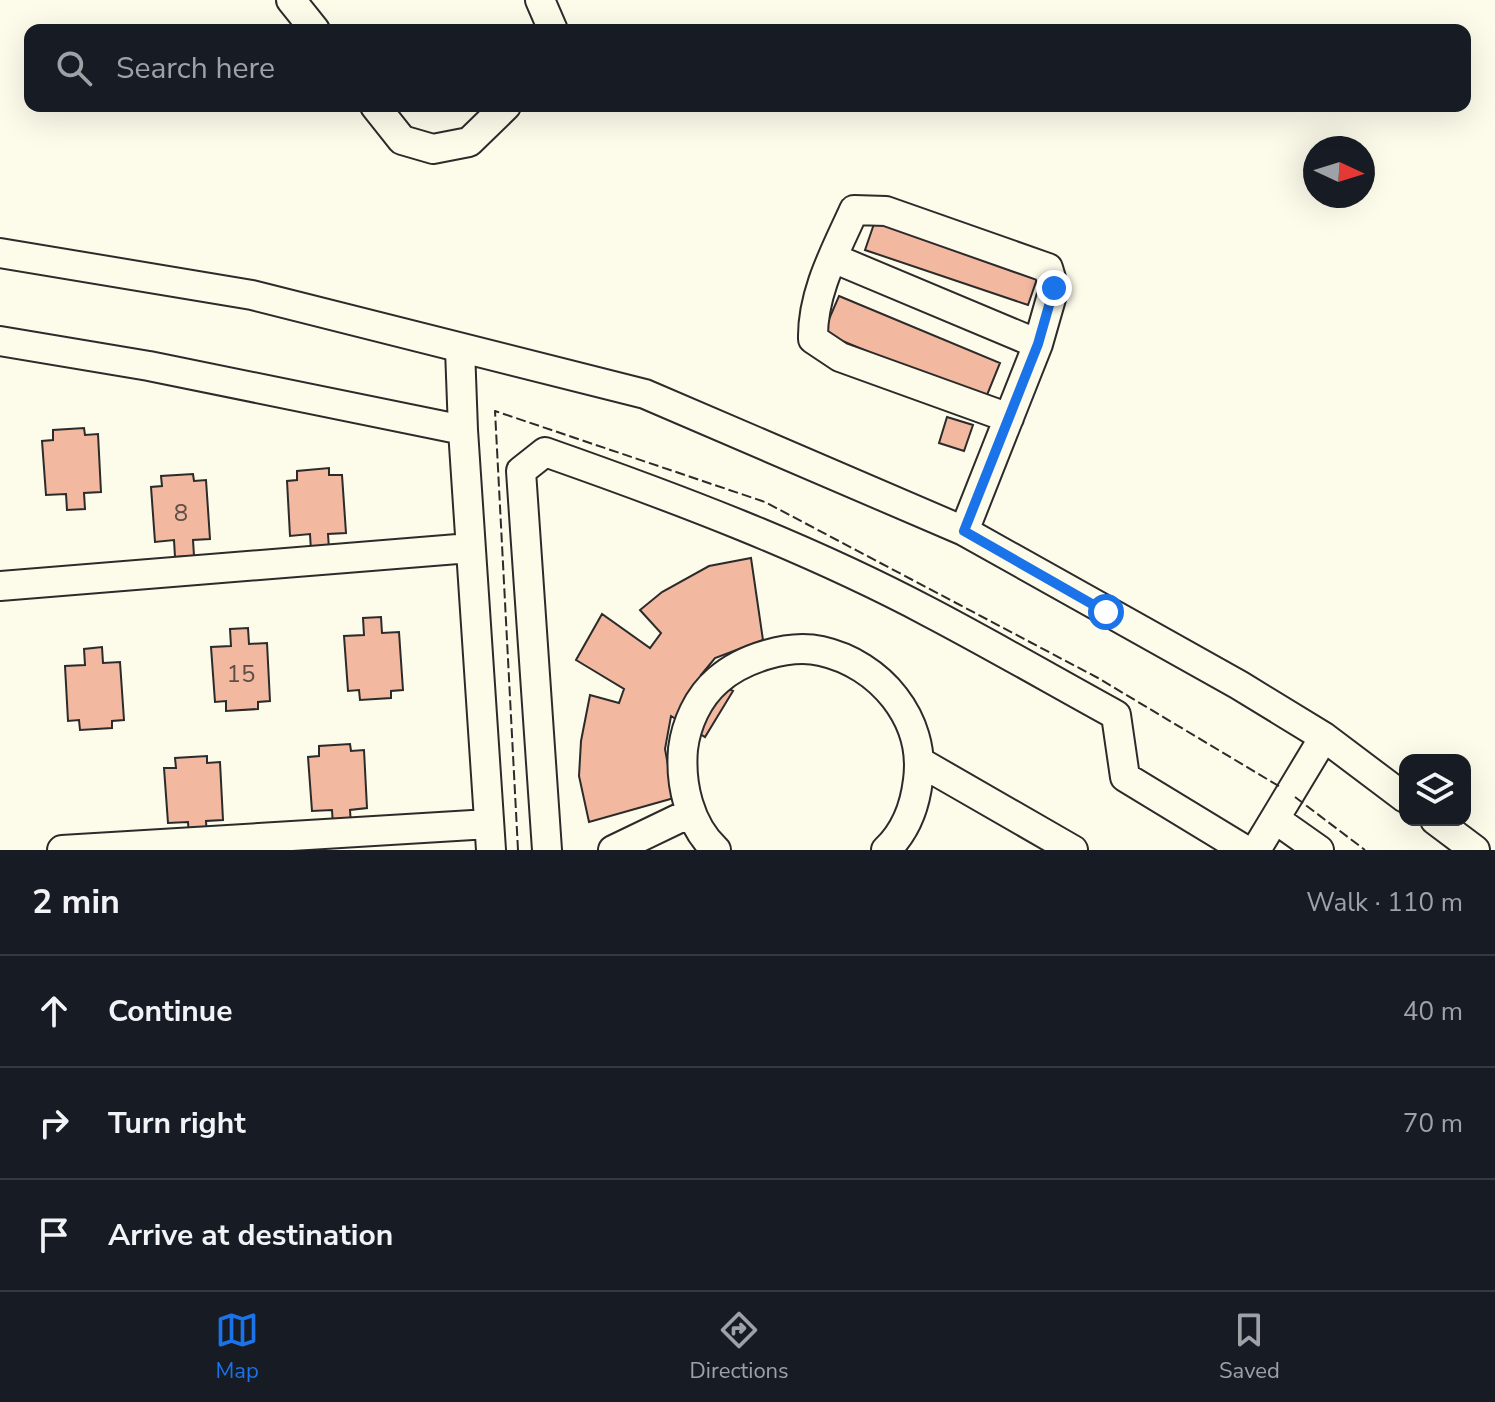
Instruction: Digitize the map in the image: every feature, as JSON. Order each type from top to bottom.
[{"type":"street","points":[[291,0],[310,24]]},
{"type":"street","points":[[540,0],[550,24]]},
{"type":"street","points":[[380,112],[402,140],[433,149],[469,142],[500,112]]},
{"type":"street","points":[[964,531],[1009,418],[1038,344],[1054,288],[1048,268],[886,211],[854,210],[824,279],[813,324],[813,339],[840,357],[1009,418]]},
{"type":"street","points":[[0,253],[252,295],[645,394],[964,531],[1239,685],[1324,737],[1399,793]]},
{"type":"street","points":[[833,258],[1038,344]]},
{"type":"street","points":[[0,341],[149,366],[463,430]]},
{"type":"street","points":[[62,850],[490,837],[460,349]]},
{"type":"street","points":[[547,850],[521,471],[545,452],[665,494],[766,536],[927,611],[1116,715],[1125,777],[1245,850]]},
{"type":"street","points":[[0,586],[470,548]]},
{"type":"street","points":[[716,850],[706,841],[690,813],[682,766],[685,733],[698,704],[718,680],[741,665],[779,651],[820,650],[858,664],[879,680],[889,689],[911,723],[920,762],[915,803],[897,840],[886,850]]},
{"type":"street","points":[[1256,850],[1324,737]]},
{"type":"street","points":[[920,762],[1073,850]]},
{"type":"street","points":[[613,850],[690,813]]},
{"type":"street","points":[[1275,819],[1319,850]]},
{"type":"street","points":[[1443,826],[1475,850]]},
{"type":"building","points":[[875,221],[1038,276],[1028,305],[865,250]]},
{"type":"building","points":[[839,296],[1000,363],[985,400],[823,333]]},
{"type":"building","points":[[947,417],[973,425],[964,451],[939,443]]},
{"type":"building","points":[[84,428],[85,435],[98,434],[101,492],[84,493],[85,509],[67,510],[66,494],[46,495],[42,441],[53,440],[53,430]]},
{"type":"building","points":[[329,468],[329,475],[342,475],[346,533],[328,534],[329,549],[311,551],[310,534],[290,536],[287,481],[297,480],[297,471]]},
{"type":"building","points":[[193,474],[194,481],[206,480],[210,539],[193,540],[194,556],[175,557],[174,540],[155,542],[151,487],[162,486],[161,476]]},
{"type":"building","points":[[751,558],[763,640],[715,658],[701,675],[733,691],[705,737],[671,716],[665,749],[674,798],[589,822],[579,776],[581,741],[590,695],[619,703],[624,689],[576,660],[602,614],[650,648],[661,633],[640,610],[662,592],[709,566]]},
{"type":"building","points":[[381,617],[382,633],[399,632],[403,690],[391,691],[391,698],[360,700],[359,690],[348,691],[344,636],[364,635],[363,618]]},
{"type":"building","points":[[248,628],[249,644],[267,643],[270,701],[258,702],[258,709],[226,711],[226,701],[215,702],[211,647],[231,646],[230,629]]},
{"type":"building","points":[[102,647],[103,663],[120,662],[124,720],[112,721],[112,728],[80,730],[79,720],[68,721],[65,666],[85,665],[84,649]]},
{"type":"building","points":[[350,744],[351,751],[364,750],[367,808],[350,810],[351,825],[333,826],[332,810],[312,811],[308,757],[319,756],[319,746]]},
{"type":"building","points":[[207,756],[207,763],[220,762],[223,820],[206,821],[207,837],[189,838],[188,822],[168,823],[164,768],[176,768],[175,758]]},
{"type":"fence","points":[[518,850],[495,411],[765,502],[1098,678],[1282,788]]},
{"type":"fence","points":[[1295,797],[1365,850]]},
{"type":"route","points":[[1054,288],[1038,344],[964,531],[1106,612]]}]
